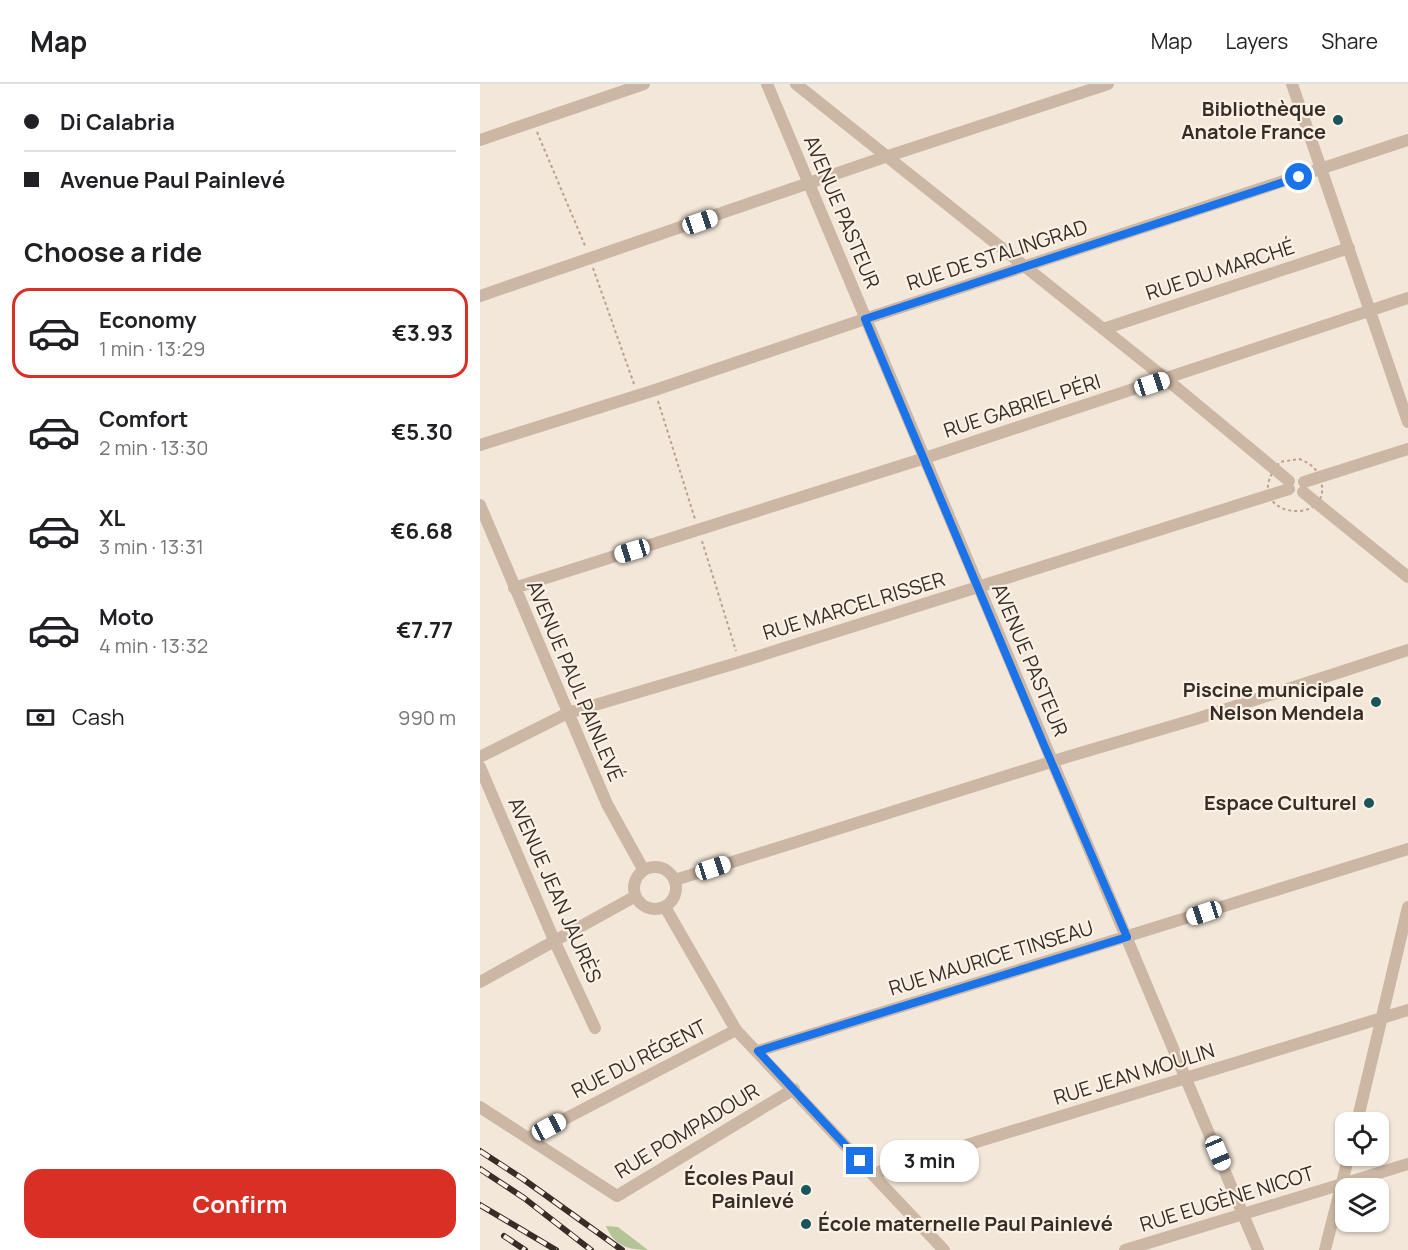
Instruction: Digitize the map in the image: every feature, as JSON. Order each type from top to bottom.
[{"type":"street","points":[[480,140],[644,84]]},
{"type":"street","name":"AVENUE PASTEUR","points":[[767,84],[1258,1250]]},
{"type":"street","points":[[796,84],[1166,379],[1289,485],[1304,487],[1408,449]]},
{"type":"street","points":[[480,296],[1108,84]]},
{"type":"street","points":[[1292,84],[1408,422]]},
{"type":"street","name":"RUE DE STALINGRAD","points":[[480,445],[655,390],[1408,140]]},
{"type":"street","name":"RUE DU MARCHÉ","points":[[1103,329],[1348,248]]},
{"type":"street","name":"RUE GABRIEL PÉRI","points":[[514,588],[925,458],[1408,298]]},
{"type":"street","name":"RUE MARCEL RISSER","points":[[480,756],[568,713],[978,587],[1289,485]]},
{"type":"street","points":[[1304,487],[1408,577]]},
{"type":"street","name":"AVENUE PAUL PAINLEVÉ","points":[[480,505],[607,804],[643,869]]},
{"type":"street","points":[[675,880],[1196,719],[1408,650]]},
{"type":"street","name":"AVENUE JEAN JAURÈS","points":[[480,767],[484,790],[595,1028]]},
{"type":"street","name":"RUE MAURICE TINSEAU","points":[[758,1051],[1408,849]]},
{"type":"street","points":[[654,867],[667,870],[675,880],[674,895],[665,907],[644,906],[634,897],[636,878],[643,869],[654,867]]},
{"type":"street","points":[[480,982],[634,897]]},
{"type":"street","points":[[665,907],[736,1030],[944,1250]]},
{"type":"street","points":[[1359,1112],[1408,907]]},
{"type":"street","name":"RUE JEAN MOULIN","points":[[872,1174],[1408,1010]]},
{"type":"street","name":"RUE DU RÉGENT","points":[[528,1138],[736,1030]]},
{"type":"street","name":"RUE POMPADOUR","points":[[480,1107],[618,1196],[794,1089]]},
{"type":"street","name":"RUE EUGÈNE NICOT","points":[[1363,1178],[1408,1164]]},
{"type":"street","name":"RUE EUGÈNE NICOT","points":[[1125,1250],[1335,1187]]},
{"type":"street","points":[[1325,1250],[1335,1209]]},
{"type":"green space","points":[[606,1226],[618,1227],[648,1250],[623,1246],[613,1238]]},
{"type":"railway","points":[[480,1151],[622,1250]]},
{"type":"railway","points":[[480,1169],[524,1198],[591,1250]]},
{"type":"railway","points":[[480,1205],[556,1250]]},
{"type":"railway","points":[[504,1236],[525,1250]]},
{"type":"place","name":"Bibliothèque Anatole France","points":[[1338,120]]},
{"type":"place","name":"Piscine municipale Nelson Mendela","points":[[1376,702]]},
{"type":"place","name":"Espace Culturel","points":[[1369,803]]},
{"type":"place","name":"Écoles Paul Painlevé","points":[[806,1190]]},
{"type":"place","name":"École maternelle Paul Painlevé","points":[[806,1224]]},
{"type":"route","points":[[860,1161],[758,1051],[1127,937],[865,319],[1299,177]]}]
